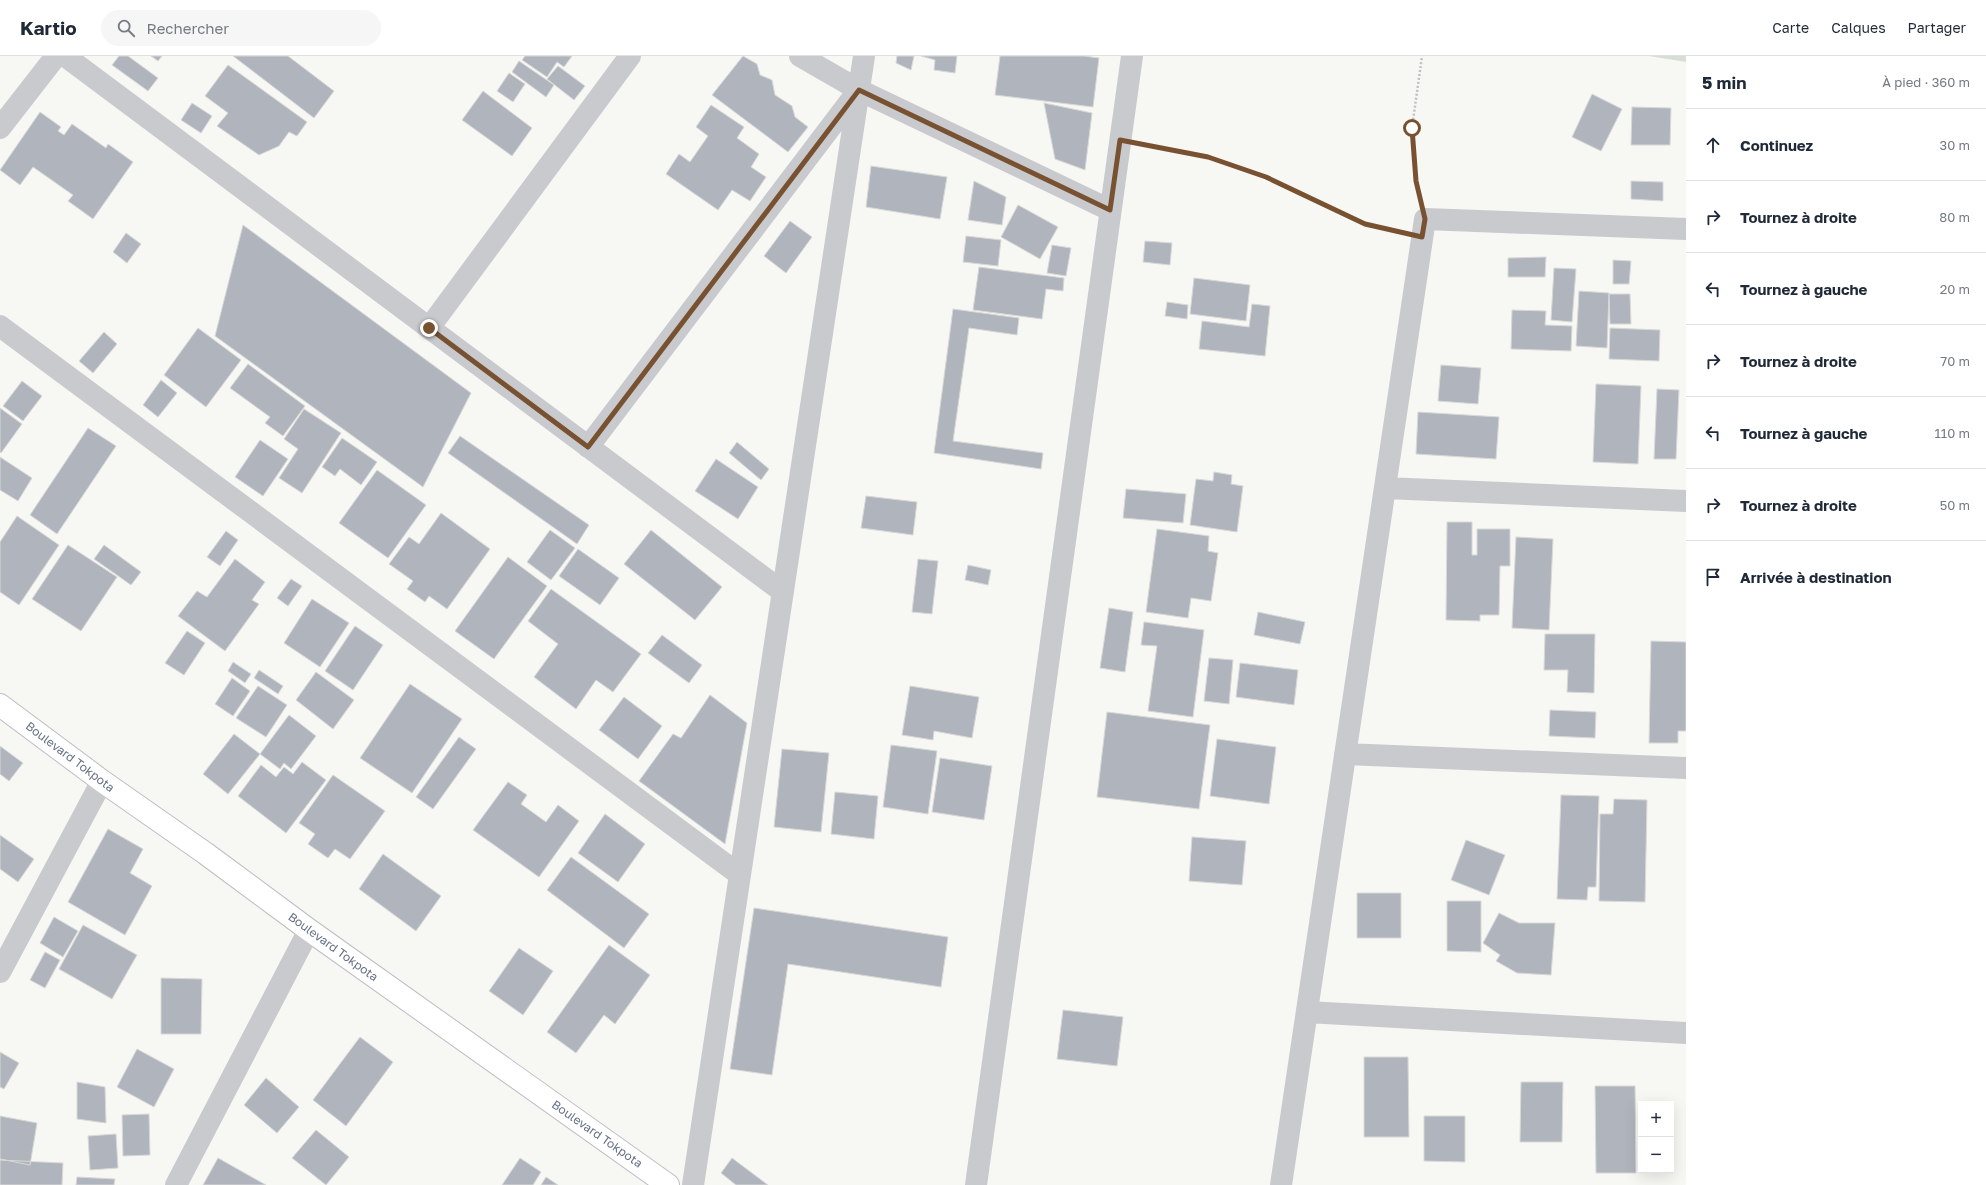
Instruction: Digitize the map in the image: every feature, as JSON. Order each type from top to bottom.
[{"type":"street","points":[[0,128],[56,56]]},
{"type":"street","points":[[64,56],[783,592]]},
{"type":"street","points":[[429,328],[630,56]]},
{"type":"street","points":[[800,56],[859,90],[1110,210]]},
{"type":"street","points":[[693,1185],[864,56]]},
{"type":"street","points":[[976,1185],[1132,56]]},
{"type":"street","points":[[588,447],[859,90]]},
{"type":"street","points":[[1281,1185],[1423,228],[1686,229]]},
{"type":"street","points":[[0,326],[740,875]]},
{"type":"street","points":[[1385,488],[1686,501]]},
{"type":"street","name":"Boulevard Tokpota","points":[[0,705],[102,781],[205,853],[309,930],[668,1185]]},
{"type":"street","points":[[1345,754],[1686,768]]},
{"type":"street","points":[[0,972],[102,781]]},
{"type":"street","points":[[176,1185],[309,930]]},
{"type":"street","points":[[1307,1012],[1686,1033]]},
{"type":"path","points":[[1120,140],[1208,157],[1266,177],[1365,224],[1423,228],[1415,174],[1412,128],[1422,56]]},
{"type":"shaded area","points":[[1649,56],[1686,56],[1686,62]]},
{"type":"building","points":[[119,56],[128,56],[158,78],[148,91],[112,65]]},
{"type":"building","points":[[151,56],[162,56],[158,61]]},
{"type":"building","points":[[233,56],[288,56],[334,91],[314,118]]},
{"type":"building","points":[[525,56],[572,56],[564,67],[557,62],[547,77],[522,60]]},
{"type":"building","points":[[743,56],[757,64],[760,75],[772,80],[775,95],[792,106],[795,117],[808,127],[788,152],[712,95]]},
{"type":"building","points":[[897,56],[914,56],[911,70],[896,63]]},
{"type":"building","points":[[921,56],[957,56],[955,73],[934,70],[935,60]]},
{"type":"building","points":[[1000,56],[1084,56],[1099,58],[1093,107],[995,95]]},
{"type":"building","points":[[519,61],[554,85],[546,97],[512,72]]},
{"type":"building","points":[[228,65],[307,122],[297,136],[289,132],[279,146],[259,155],[217,126],[228,113],[205,96]]},
{"type":"building","points":[[558,66],[585,86],[574,100],[547,79]]},
{"type":"building","points":[[509,73],[525,84],[513,102],[497,91]]},
{"type":"building","points":[[483,91],[532,128],[512,156],[462,120]]},
{"type":"building","points":[[1592,94],[1622,109],[1601,151],[1572,137]]},
{"type":"building","points":[[192,103],[212,116],[201,133],[181,120]]},
{"type":"building","points":[[1044,103],[1092,113],[1085,170],[1055,159]]},
{"type":"building","points":[[711,105],[744,127],[737,138],[759,154],[751,167],[766,177],[750,201],[732,190],[718,210],[666,174],[679,154],[690,162],[708,136],[696,127]]},
{"type":"building","points":[[1632,107],[1671,108],[1670,145],[1631,145]]},
{"type":"building","points":[[40,112],[61,127],[58,131],[64,135],[72,124],[106,148],[108,144],[133,162],[93,219],[68,201],[73,195],[33,167],[20,185],[0,170]]},
{"type":"building","points":[[871,166],[947,177],[940,219],[866,207]]},
{"type":"building","points":[[974,181],[1006,197],[1002,225],[968,220]]},
{"type":"building","points":[[1631,181],[1663,182],[1663,201],[1631,199]]},
{"type":"building","points":[[1018,205],[1058,227],[1040,259],[1001,237]]},
{"type":"building","points":[[790,221],[812,237],[786,273],[764,256]]},
{"type":"building","points":[[243,225],[471,393],[423,487],[215,336]]},
{"type":"building","points":[[126,233],[141,244],[127,263],[113,252]]},
{"type":"building","points":[[966,236],[1001,240],[998,266],[963,262]]},
{"type":"building","points":[[1145,241],[1172,243],[1170,265],[1143,262]]},
{"type":"building","points":[[1052,245],[1071,248],[1066,276],[1047,273]]},
{"type":"building","points":[[1546,257],[1545,277],[1508,277],[1508,258]]},
{"type":"building","points":[[1613,260],[1631,261],[1629,284],[1613,284]]},
{"type":"building","points":[[979,267],[1064,278],[1063,291],[1046,289],[1042,319],[973,310]]},
{"type":"building","points":[[1554,268],[1576,269],[1572,322],[1551,320]]},
{"type":"building","points":[[1194,278],[1250,285],[1246,321],[1190,314]]},
{"type":"building","points":[[1579,291],[1609,293],[1607,348],[1576,346]]},
{"type":"building","points":[[1609,294],[1630,294],[1631,324],[1610,324]]},
{"type":"building","points":[[1167,302],[1188,305],[1187,319],[1165,316]]},
{"type":"building","points":[[1252,304],[1270,306],[1265,356],[1199,349],[1202,321],[1249,327]]},
{"type":"building","points":[[953,309],[1019,318],[1017,335],[969,328],[953,441],[1043,453],[1041,469],[934,453]]},
{"type":"building","points":[[1512,310],[1546,311],[1545,325],[1572,326],[1571,351],[1511,349]]},
{"type":"building","points":[[198,328],[241,360],[206,407],[164,375]]},
{"type":"building","points":[[1610,328],[1660,330],[1659,361],[1609,359]]},
{"type":"building","points":[[104,332],[117,344],[93,373],[79,361]]},
{"type":"building","points":[[248,364],[305,406],[283,436],[265,423],[270,417],[230,388]]},
{"type":"building","points":[[1441,365],[1481,368],[1478,404],[1438,401]]},
{"type":"building","points":[[161,380],[177,393],[158,417],[143,405]]},
{"type":"building","points":[[22,381],[42,396],[23,421],[3,406]]},
{"type":"building","points":[[1596,384],[1641,386],[1638,464],[1593,462]]},
{"type":"building","points":[[1657,389],[1679,390],[1676,459],[1654,459]]},
{"type":"building","points":[[0,408],[22,424],[1,453],[0,452]]},
{"type":"building","points":[[304,409],[341,433],[302,493],[279,478],[298,449],[284,439]]},
{"type":"building","points":[[1418,412],[1499,417],[1496,459],[1416,454]]},
{"type":"building","points":[[88,428],[116,446],[57,534],[30,515]]},
{"type":"building","points":[[460,436],[589,525],[577,544],[448,453]]},
{"type":"building","points":[[342,438],[377,462],[361,485],[340,469],[335,476],[322,467]]},
{"type":"building","points":[[260,440],[288,459],[263,496],[235,477]]},
{"type":"building","points":[[737,442],[769,469],[761,480],[729,453]]},
{"type":"building","points":[[0,457],[32,478],[18,501],[0,490]]},
{"type":"building","points":[[716,459],[758,487],[738,519],[695,491]]},
{"type":"building","points":[[377,470],[426,505],[388,558],[339,523]]},
{"type":"building","points":[[1214,472],[1232,475],[1231,484],[1243,486],[1237,532],[1190,525],[1196,479],[1213,481]]},
{"type":"building","points":[[1126,489],[1186,494],[1183,523],[1123,518]]},
{"type":"building","points":[[866,496],[917,502],[913,535],[861,528]]},
{"type":"building","points":[[441,513],[490,549],[447,609],[429,596],[425,602],[407,589],[413,581],[389,564],[409,537],[419,544]]},
{"type":"building","points":[[17,516],[59,545],[19,605],[0,592],[0,542]]},
{"type":"building","points":[[1447,522],[1472,522],[1472,555],[1477,555],[1477,529],[1510,529],[1510,566],[1500,566],[1499,615],[1480,615],[1480,621],[1446,620]]},
{"type":"building","points":[[1157,529],[1209,536],[1208,551],[1218,553],[1211,601],[1191,598],[1188,618],[1146,612]]},
{"type":"building","points":[[550,530],[575,548],[551,580],[527,562]]},
{"type":"building","points":[[651,530],[722,587],[695,620],[624,564]]},
{"type":"building","points":[[226,531],[238,540],[220,566],[207,557]]},
{"type":"building","points":[[1516,537],[1553,539],[1549,630],[1512,628]]},
{"type":"building","points":[[68,545],[117,577],[81,631],[32,599]]},
{"type":"building","points":[[104,545],[141,572],[131,585],[94,559]]},
{"type":"building","points":[[578,549],[619,578],[600,605],[559,576]]},
{"type":"building","points":[[508,557],[547,586],[494,659],[455,631]]},
{"type":"building","points":[[235,559],[265,582],[252,600],[259,604],[225,651],[178,616],[197,591],[207,597]]},
{"type":"building","points":[[918,559],[938,561],[932,614],[912,612]]},
{"type":"building","points":[[968,565],[991,570],[988,585],[965,580]]},
{"type":"building","points":[[291,579],[302,586],[288,606],[277,598]]},
{"type":"building","points":[[551,589],[641,654],[613,692],[596,680],[576,709],[534,677],[558,644],[528,621]]},
{"type":"building","points":[[312,599],[349,623],[320,667],[284,643]]},
{"type":"building","points":[[1109,608],[1133,612],[1125,672],[1100,668]]},
{"type":"building","points":[[1258,612],[1305,622],[1300,644],[1254,635]]},
{"type":"building","points":[[1144,622],[1204,630],[1193,717],[1148,711],[1157,646],[1141,645]]},
{"type":"building","points":[[355,626],[383,645],[353,690],[325,671]]},
{"type":"building","points":[[187,631],[205,643],[184,675],[165,663]]},
{"type":"building","points":[[1545,634],[1595,634],[1594,693],[1567,692],[1568,670],[1544,670]]},
{"type":"building","points":[[662,635],[702,665],[689,683],[648,653]]},
{"type":"building","points":[[1651,641],[1686,642],[1686,731],[1678,731],[1678,743],[1649,743]]},
{"type":"building","points":[[1209,658],[1233,660],[1229,704],[1204,701]]},
{"type":"building","points":[[233,662],[251,674],[245,683],[228,671]]},
{"type":"building","points":[[1240,663],[1298,670],[1294,705],[1236,697]]},
{"type":"building","points":[[259,670],[283,686],[278,694],[254,678]]},
{"type":"building","points":[[316,672],[354,700],[333,729],[296,700]]},
{"type":"building","points":[[232,678],[250,691],[233,716],[215,704]]},
{"type":"building","points":[[410,684],[462,719],[412,793],[360,758]]},
{"type":"building","points":[[258,686],[287,705],[266,737],[236,718]]},
{"type":"building","points":[[910,686],[979,697],[972,738],[934,731],[933,740],[902,735]]},
{"type":"building","points":[[710,695],[747,723],[725,844],[639,781],[673,734],[681,738]]},
{"type":"building","points":[[624,697],[662,726],[638,759],[599,730]]},
{"type":"building","points":[[1550,710],[1596,712],[1595,738],[1549,736]]},
{"type":"building","points":[[1107,712],[1210,725],[1199,809],[1097,797]]},
{"type":"building","points":[[289,715],[316,736],[291,769],[284,763],[280,769],[260,754]]},
{"type":"building","points":[[234,734],[260,754],[228,794],[203,774]]},
{"type":"building","points":[[459,737],[476,749],[433,809],[416,797]]},
{"type":"building","points":[[1217,739],[1276,747],[1269,804],[1210,796]]},
{"type":"building","points":[[891,745],[937,751],[928,814],[883,807]]},
{"type":"building","points":[[0,746],[23,763],[9,781],[0,774]]},
{"type":"building","points":[[782,749],[829,753],[821,832],[774,827]]},
{"type":"building","points":[[940,758],[992,766],[984,820],[932,812]]},
{"type":"building","points":[[302,762],[326,780],[286,833],[238,796],[261,765],[276,777],[284,767],[293,774]]},
{"type":"building","points":[[333,775],[385,811],[350,859],[335,849],[328,858],[308,844],[315,834],[299,823]]},
{"type":"building","points":[[508,782],[527,795],[521,804],[546,822],[558,805],[579,821],[539,877],[473,830]]},
{"type":"building","points":[[835,792],[878,796],[874,839],[831,834]]},
{"type":"building","points":[[1561,795],[1599,796],[1596,887],[1588,887],[1587,900],[1557,899]]},
{"type":"building","points":[[1614,799],[1647,800],[1645,902],[1599,901],[1600,814],[1613,814]]},
{"type":"building","points":[[605,814],[645,844],[618,882],[578,853]]},
{"type":"building","points":[[108,829],[143,849],[130,873],[152,886],[125,935],[68,902]]},
{"type":"building","points":[[0,835],[34,859],[18,882],[0,869]]},
{"type":"building","points":[[1192,837],[1246,841],[1242,885],[1189,881]]},
{"type":"building","points":[[1466,840],[1505,855],[1489,895],[1451,880]]},
{"type":"building","points":[[383,854],[441,896],[416,931],[359,889]]},
{"type":"building","points":[[571,857],[649,914],[624,948],[547,890]]},
{"type":"building","points":[[1357,893],[1401,893],[1401,938],[1357,938]]},
{"type":"building","points":[[1447,901],[1481,901],[1481,952],[1447,951]]},
{"type":"building","points":[[754,908],[948,937],[941,987],[788,964],[772,1075],[730,1069]]},
{"type":"building","points":[[1499,913],[1519,923],[1555,923],[1551,975],[1517,973],[1496,961],[1500,955],[1483,943]]},
{"type":"building","points":[[54,917],[78,931],[63,957],[40,943]]},
{"type":"building","points":[[83,925],[137,955],[112,999],[59,969]]},
{"type":"building","points":[[609,945],[650,975],[615,1024],[604,1015],[576,1053],[547,1032]]},
{"type":"building","points":[[519,948],[553,971],[523,1015],[489,991]]},
{"type":"building","points":[[45,952],[60,960],[45,988],[30,980]]},
{"type":"building","points":[[161,978],[202,979],[201,1034],[161,1034]]},
{"type":"building","points":[[1063,1010],[1123,1017],[1117,1066],[1057,1059]]},
{"type":"building","points":[[360,1037],[393,1062],[346,1126],[313,1100]]},
{"type":"building","points":[[137,1049],[174,1069],[154,1107],[117,1087]]},
{"type":"building","points":[[0,1052],[19,1063],[4,1089],[0,1087]]},
{"type":"building","points":[[1364,1057],[1408,1057],[1409,1137],[1364,1137]]},
{"type":"building","points":[[266,1078],[299,1107],[277,1133],[244,1105]]},
{"type":"building","points":[[77,1082],[105,1087],[106,1123],[77,1119]]},
{"type":"building","points":[[1521,1082],[1563,1082],[1562,1142],[1520,1142]]},
{"type":"building","points":[[1595,1086],[1635,1086],[1636,1173],[1596,1173]]},
{"type":"building","points":[[149,1114],[150,1155],[123,1156],[122,1115]]},
{"type":"building","points":[[0,1116],[37,1123],[30,1165],[0,1159]]},
{"type":"building","points":[[1424,1116],[1465,1116],[1465,1162],[1424,1161]]},
{"type":"building","points":[[316,1130],[349,1157],[326,1185],[292,1158]]},
{"type":"building","points":[[116,1134],[118,1168],[90,1170],[88,1136]]},
{"type":"building","points":[[218,1158],[266,1185],[203,1185]]},
{"type":"building","points":[[520,1158],[541,1172],[533,1185],[502,1185]]},
{"type":"building","points":[[732,1158],[768,1185],[736,1185],[721,1173]]},
{"type":"building","points":[[0,1160],[63,1163],[62,1185],[0,1185]]},
{"type":"building","points":[[77,1177],[115,1179],[114,1185],[76,1185]]},
{"type":"building","points":[[546,1177],[558,1185],[541,1185]]},
{"type":"route","points":[[429,328],[588,447],[859,90],[1110,210],[1120,140],[1208,157],[1266,177],[1365,224],[1422,237],[1425,219],[1416,181],[1412,128]]}]
